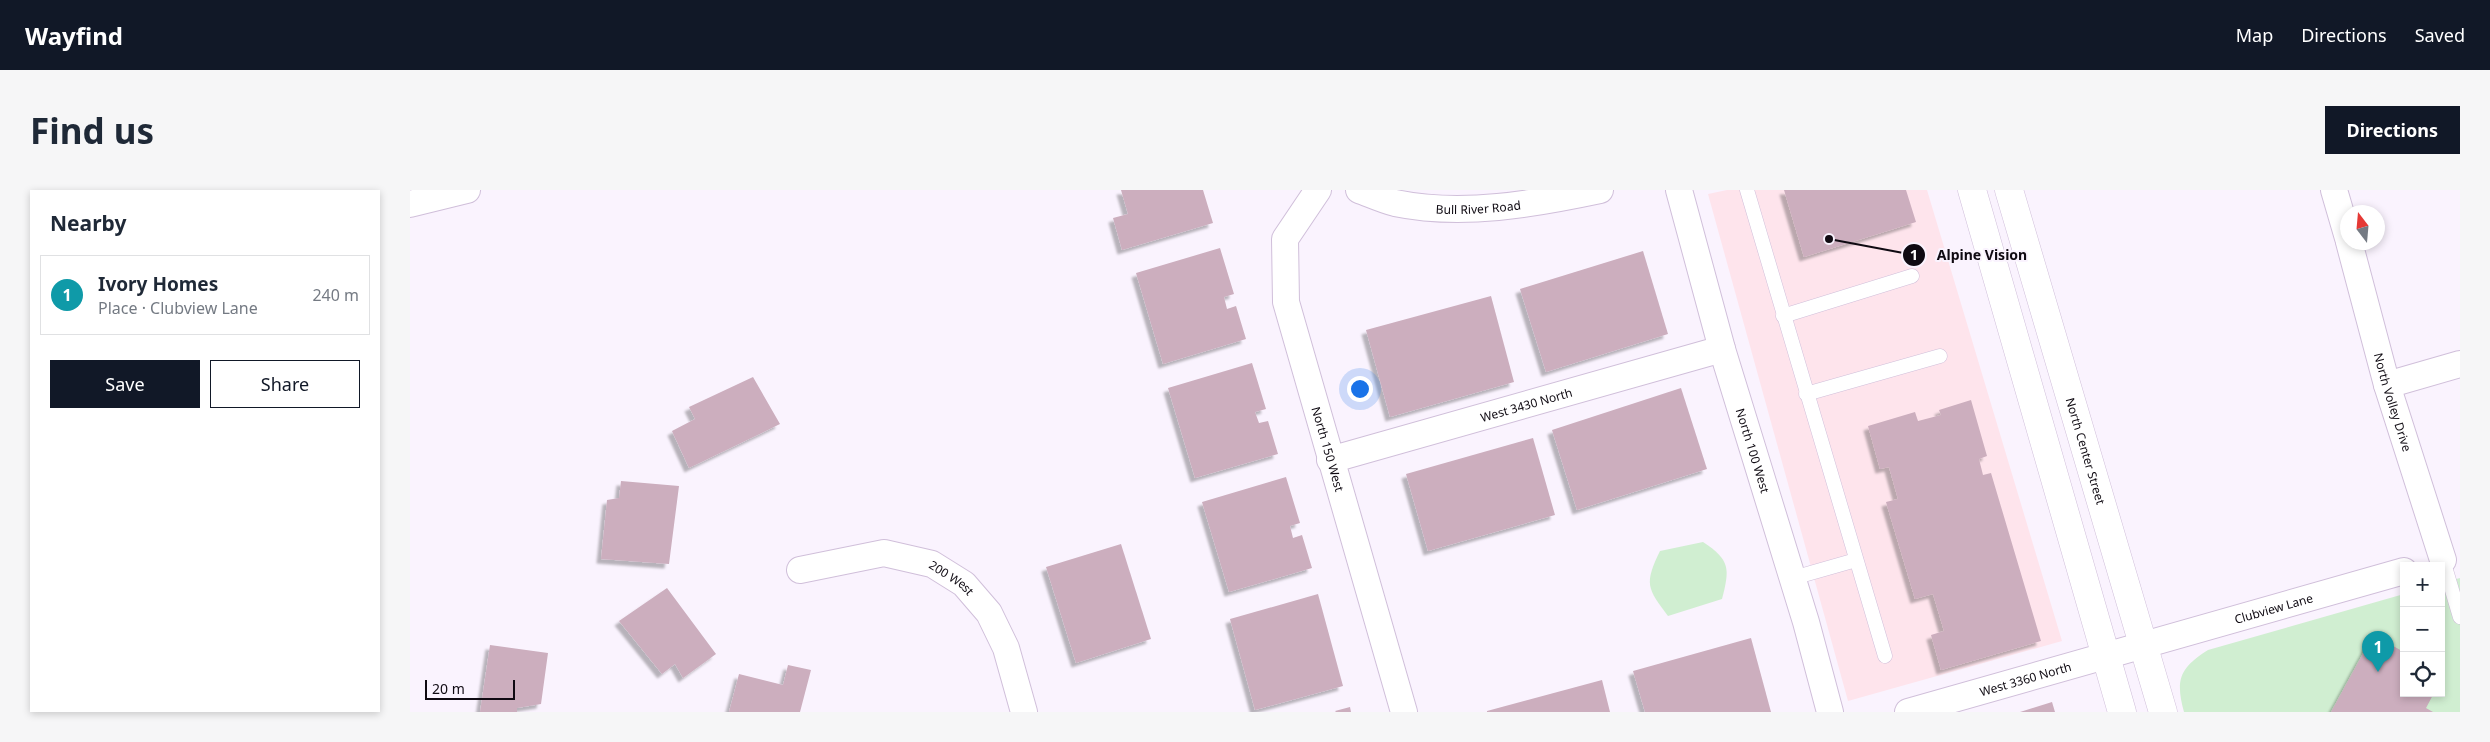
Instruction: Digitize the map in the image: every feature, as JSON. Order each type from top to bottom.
[{"type":"street","points":[[410,204],[467,190]]},
{"type":"street","name":"North 150 West","points":[[1318,190],[1285,239],[1286,302],[1404,712]]},
{"type":"street","name":"Bull River Road","points":[[1359,190],[1394,203],[1445,208],[1508,206],[1564,194],[1600,190]]},
{"type":"street","name":"North 100 West","points":[[1679,190],[1722,348],[1792,578],[1830,712]]},
{"type":"street","points":[[1972,190],[2122,712]]},
{"type":"street","name":"North Center Street","points":[[2009,190],[2163,712]]},
{"type":"street","points":[[2334,190],[2340,211]]},
{"type":"street","name":"North Volley Drive","points":[[2351,250],[2387,384],[2442,560]]},
{"type":"street","name":"West 3430 North","points":[[1330,460],[1722,348]]},
{"type":"street","points":[[2387,384],[2460,364]]},
{"type":"street","name":"200 West","points":[[800,570],[884,553],[932,564],[964,584],[989,613],[1006,648],[1024,712]]},
{"type":"street","name":"Clubview Lane","points":[[2144,644],[2400,572]]},
{"type":"street","name":"West 3360 North","points":[[1908,712],[2144,644]]},
{"type":"lane","points":[[1747,190],[1885,656]]},
{"type":"lane","points":[[1783,316],[1912,276]]},
{"type":"lane","points":[[1806,394],[1940,356]]},
{"type":"lane","points":[[1792,578],[1856,560]]},
{"type":"lane","points":[[2442,560],[2460,617]]},
{"type":"shaded area","points":[[1727,190],[1927,190],[2062,641],[1848,701],[1708,194]]},
{"type":"green space","points":[[1703,542],[1718,554],[1726,566],[1727,572],[1722,599],[1668,616],[1656,599],[1650,585],[1652,571],[1660,551]]},
{"type":"green space","points":[[2460,578],[2460,712],[2184,712],[2180,691],[2182,675],[2191,663],[2208,650],[2400,595],[2400,697],[2445,697],[2445,582]]},
{"type":"building","points":[[1121,190],[1203,190],[1213,223],[1122,250],[1113,218],[1128,214]]},
{"type":"building","points":[[1784,190],[1906,190],[1916,222],[1804,257]]},
{"type":"building","points":[[1220,248],[1234,294],[1224,297],[1227,309],[1236,306],[1246,339],[1163,364],[1136,273]]},
{"type":"building","points":[[1643,251],[1668,334],[1546,372],[1520,289]]},
{"type":"building","points":[[1491,296],[1514,382],[1390,417],[1366,330]]},
{"type":"building","points":[[1252,363],[1266,409],[1255,412],[1259,423],[1268,421],[1278,454],[1195,478],[1168,388]]},
{"type":"building","points":[[753,377],[780,424],[689,468],[672,431],[695,419],[689,407]]},
{"type":"building","points":[[1681,388],[1707,469],[1577,510],[1552,430]]},
{"type":"building","points":[[1971,400],[1987,456],[1979,459],[1983,475],[1991,473],[2041,641],[1941,670],[1931,635],[1944,631],[1933,594],[1915,599],[1886,502],[1898,499],[1889,467],[1880,469],[1868,426],[1915,412],[1918,421],[1941,415],[1939,410]]},
{"type":"building","points":[[1533,438],[1555,515],[1428,551],[1406,474]]},
{"type":"building","points":[[1286,477],[1300,523],[1290,526],[1293,538],[1302,535],[1312,568],[1229,592],[1202,502]]},
{"type":"building","points":[[621,481],[679,486],[669,564],[601,559],[607,500],[619,498]]},
{"type":"building","points":[[1121,544],[1151,639],[1076,663],[1046,567]]},
{"type":"building","points":[[667,588],[716,654],[683,678],[675,664],[662,674],[619,621]]},
{"type":"building","points":[[1318,594],[1343,686],[1255,710],[1230,619]]},
{"type":"building","points":[[2373,635],[2400,650],[2400,697],[2432,697],[2426,708],[2433,712],[2331,712]]},
{"type":"building","points":[[1751,638],[1771,712],[1645,712],[1633,671]]},
{"type":"building","points":[[490,645],[548,653],[541,704],[517,708],[517,712],[480,712]]},
{"type":"building","points":[[788,665],[811,670],[800,712],[729,712],[739,674],[783,685]]},
{"type":"building","points":[[1602,680],[1610,712],[1487,712],[1487,711]]},
{"type":"building","points":[[2052,702],[2055,712],[2020,712]]},
{"type":"building","points":[[1350,707],[1351,712],[1335,711]]},
{"type":"place","name":"Alpine Vision","points":[[1829,239]]},
{"type":"place","name":"Ivory Homes","points":[[2378,672]]}]
